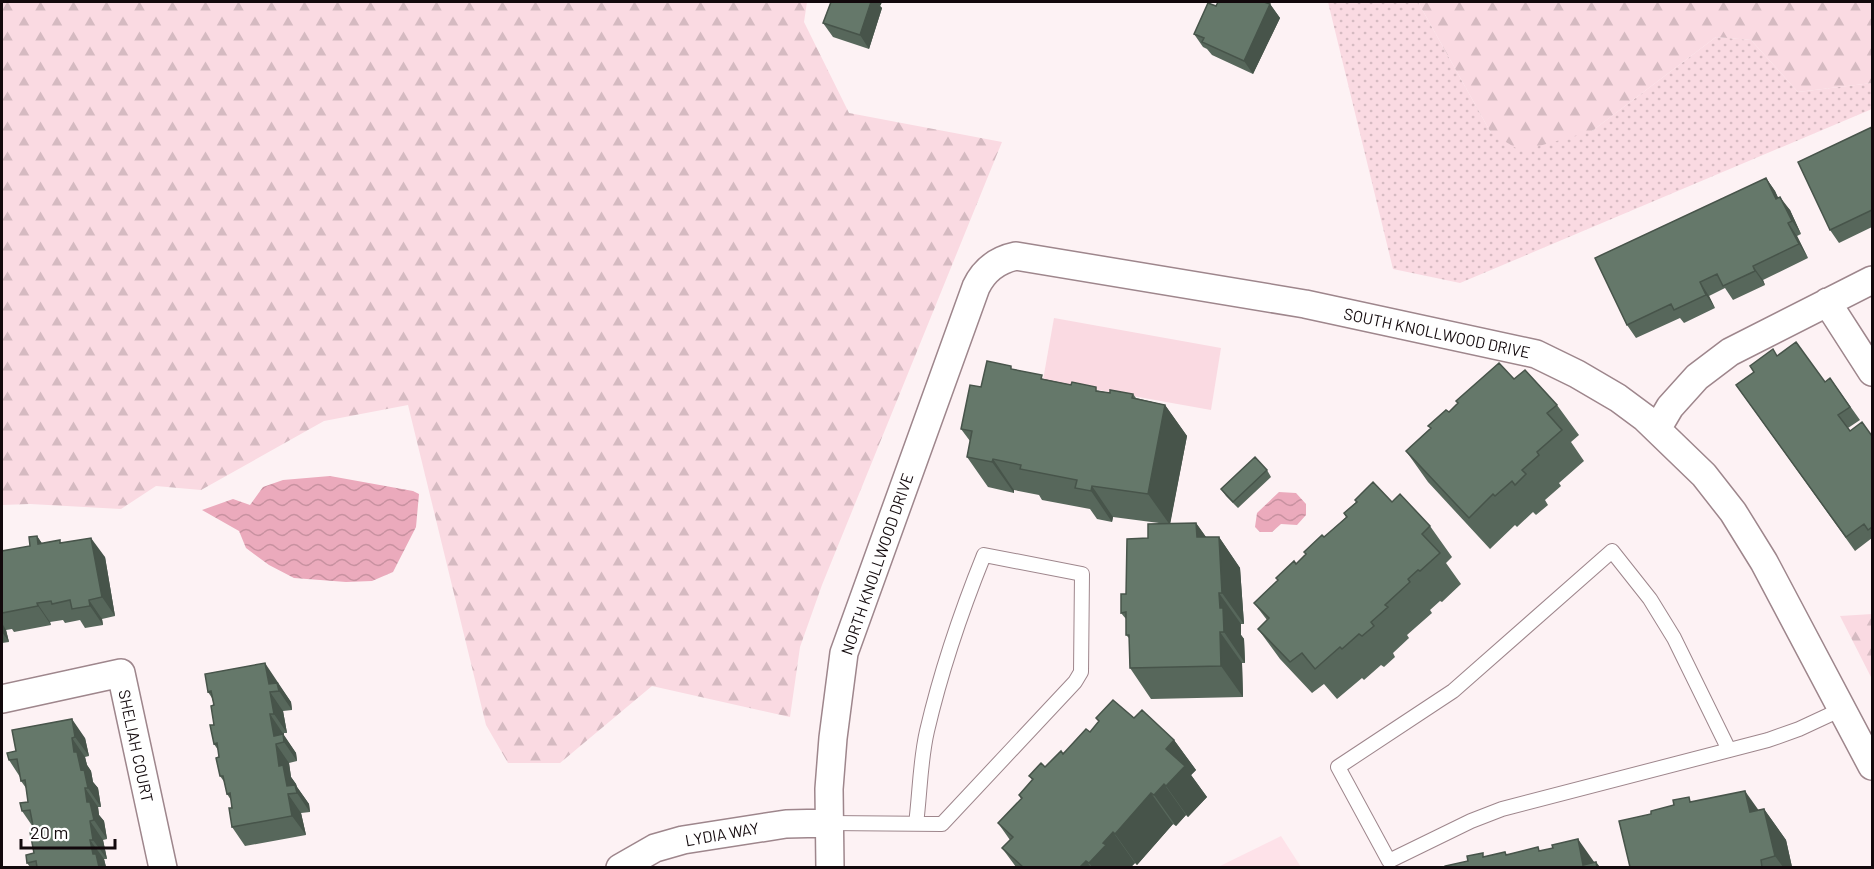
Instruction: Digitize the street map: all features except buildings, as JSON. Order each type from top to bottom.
[{"type":"street","name":"SOUTH KNOLLWOOD DRIVE","points":[[984,274],[1004,259],[1016,255],[1028,257],[1305,304],[1536,354],[1577,374],[1618,398],[1657,429],[1704,475],[1733,512],[1752,541],[1872,765]]},
{"type":"street","name":"NORTH KNOLLWOOD DRIVE","points":[[830,867],[829,823],[833,738],[844,654],[976,287],[984,274]]},
{"type":"street","points":[[1657,429],[1670,407],[1697,377],[1730,352],[1872,280]]},
{"type":"street","points":[[1827,302],[1872,372]]},
{"type":"street","name":"SHELIAH COURT","points":[[2,699],[121,673],[163,867]]},
{"type":"street","name":"LYDIA WAY","points":[[620,867],[655,848],[683,840],[786,824],[829,823]]},
{"type":"lane","points":[[1729,750],[1674,638],[1650,599],[1612,551],[1454,691],[1338,767],[1389,861],[1471,821],[1502,809],[1729,750],[1799,729],[1842,709]]},
{"type":"lane","points":[[829,823],[916,824],[942,824],[1075,682],[1081,672],[1082,574],[984,555],[961,614],[926,734],[916,824]]},
{"type":"shaded area","points":[[1281,836],[1301,867],[1218,867]]},
{"type":"green space","points":[[2,2],[807,2],[804,22],[849,113],[1002,142],[822,585],[800,647],[790,717],[652,686],[560,763],[508,763],[486,725],[408,405],[324,421],[201,490],[156,486],[121,509],[30,504],[2,505]]},
{"type":"green space","points":[[1328,2],[1418,2],[1491,133],[1592,131],[1716,37],[1751,40],[1798,92],[1872,83],[1872,109],[1460,283],[1393,269]]},
{"type":"green space","points":[[1418,2],[1872,2],[1872,83],[1798,92],[1751,40],[1716,37],[1592,131],[1521,151],[1491,133]]},
{"type":"green space","points":[[1054,318],[1221,348],[1211,410],[1043,380]]},
{"type":"green space","points":[[1872,614],[1872,679],[1840,616]]},
{"type":"water","points":[[330,476],[419,494],[416,527],[393,572],[372,581],[346,582],[294,578],[269,565],[246,548],[239,531],[202,510],[233,499],[250,505],[263,487],[283,480]]},
{"type":"water","points":[[1279,492],[1296,493],[1306,504],[1306,515],[1297,525],[1281,524],[1272,532],[1260,532],[1255,527],[1257,513]]}]
